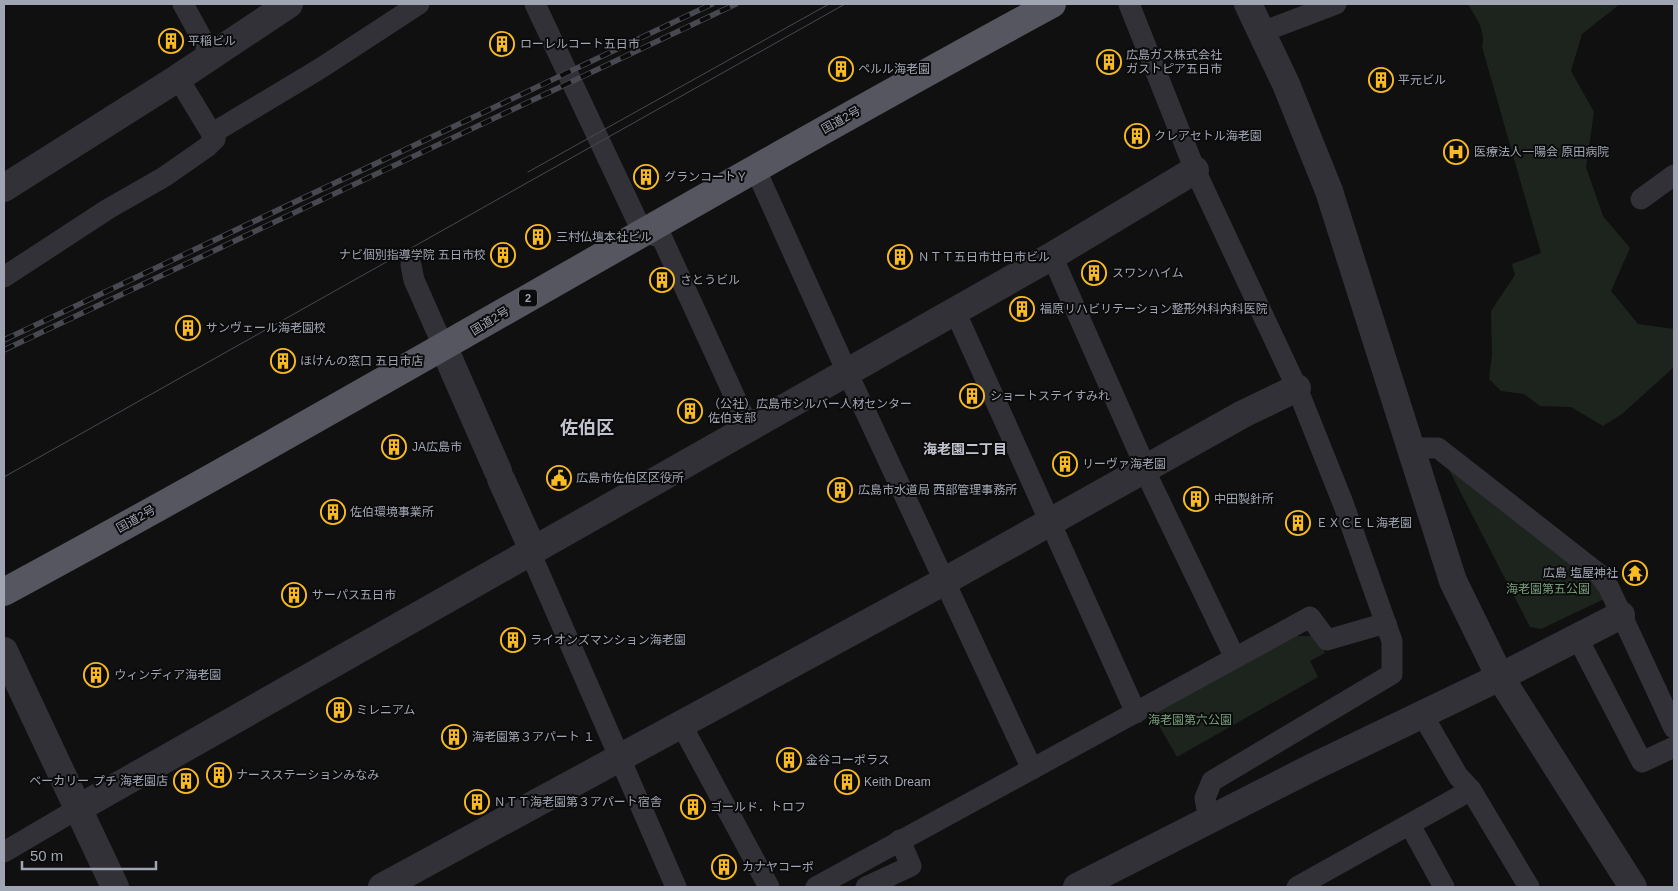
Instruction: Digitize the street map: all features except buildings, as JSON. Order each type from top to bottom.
[{"type":"highway","name":"国道2号","points":[[4,592],[444,348],[642,231],[1052,4]]},
{"type":"street","points":[[183,4],[211,55]]},
{"type":"street","points":[[4,188],[178,78],[289,4]]},
{"type":"street","points":[[4,277],[108,209],[164,177],[215,139],[216,131],[321,68],[419,4]]},
{"type":"street","points":[[535,4],[642,231],[662,238],[749,428]]},
{"type":"street","points":[[1129,4],[1195,170],[1297,388],[1343,503],[1392,641],[1392,674],[1212,781],[1205,798],[1209,820]]},
{"type":"street","points":[[1248,4],[1290,93],[1329,191],[1453,581],[1500,677],[1633,887]]},
{"type":"street","points":[[1262,32],[1336,4]]},
{"type":"street","points":[[178,78],[215,139]]},
{"type":"street","points":[[755,168],[847,372],[1032,770]]},
{"type":"street","points":[[4,852],[1052,256],[1195,170]]},
{"type":"street","points":[[1641,199],[1674,175]]},
{"type":"street","points":[[1052,256],[1144,464],[1145,471],[1234,658]]},
{"type":"street","points":[[411,265],[414,280],[533,550],[533,559],[676,887]]},
{"type":"street","points":[[955,311],[1136,713]]},
{"type":"street","points":[[382,887],[944,582],[1145,471],[1243,414],[1297,388]]},
{"type":"street","points":[[1410,448],[1438,448],[1599,574],[1609,588],[1674,728]]},
{"type":"street","points":[[1077,887],[1621,615]]},
{"type":"street","points":[[816,887],[1310,617],[1327,640],[1386,623]]},
{"type":"street","points":[[1577,637],[1642,762],[1674,747]]},
{"type":"street","points":[[4,651],[115,887]]},
{"type":"street","points":[[1422,714],[1458,776],[1471,790],[1529,887]]},
{"type":"street","points":[[681,724],[769,887]]},
{"type":"street","points":[[1298,887],[1471,790]]},
{"type":"street","points":[[1410,824],[1444,887]]},
{"type":"street","points":[[866,887],[911,866],[900,840]]},
{"type":"green space","points":[[1468,4],[1620,4],[1582,34],[1571,71],[1594,112],[1586,167],[1603,216],[1630,248],[1611,291],[1638,324],[1674,329],[1674,367],[1622,414],[1603,426],[1571,407],[1540,406],[1524,394],[1501,391],[1489,379],[1492,354],[1491,311],[1515,275],[1512,264],[1541,253],[1482,47],[1483,35],[1477,19]]},
{"type":"green space","name":"海老園第五公園","points":[[1447,466],[1597,585],[1604,599],[1541,629],[1530,627]]},
{"type":"green space","name":"海老園第六公園","points":[[1288,636],[1317,636],[1325,653],[1310,661],[1318,677],[1177,757],[1151,712]]},
{"type":"tram line","points":[[528,172],[829,4]]},
{"type":"tram line","points":[[4,477],[845,4]]},
{"type":"railway","points":[[4,340],[712,4]]},
{"type":"railway","points":[[4,350],[736,4]]},
{"type":"place","name":"平稲ビル","points":[[171,41]]},
{"type":"place","name":"ローレルコート五日市","points":[[502,44]]},
{"type":"place","name":"広島ガス株式会社 ガストピア五日市","points":[[1109,62]]},
{"type":"place","name":"ペルル海老園","points":[[841,69]]},
{"type":"place","name":"平元ビル","points":[[1381,80]]},
{"type":"place","name":"クレアセトル海老園","points":[[1137,136]]},
{"type":"place","name":"医療法人一陽会 原田病院","points":[[1456,152]]},
{"type":"place","name":"グランコートＹ","points":[[646,177]]},
{"type":"place","name":"三村仏壇本社ビル","points":[[538,237]]},
{"type":"place","name":"ナビ個別指導学院 五日市校","points":[[503,255]]},
{"type":"place","name":"ＮＴＴ五日市廿日市ビル","points":[[900,257]]},
{"type":"place","name":"スワンハイム","points":[[1094,273]]},
{"type":"place","name":"さとうビル","points":[[662,280]]},
{"type":"place","name":"福原リハビリテーション整形外科内科医院","points":[[1022,309]]},
{"type":"place","name":"サンヴェール海老園校","points":[[188,328]]},
{"type":"place","name":"ほけんの窓口 五日市店","points":[[283,361]]},
{"type":"place","name":"ショートステイすみれ","points":[[972,396]]},
{"type":"place","name":"（公社）広島市シルバー人材センター 佐伯支部","points":[[690,411]]},
{"type":"place","name":"JA広島市","points":[[394,447]]},
{"type":"place","name":"リーヴァ海老園","points":[[1065,464]]},
{"type":"place","name":"広島市佐伯区区役所","points":[[559,478]]},
{"type":"place","name":"広島市水道局 西部管理事務所","points":[[840,490]]},
{"type":"place","name":"中田製針所","points":[[1196,499]]},
{"type":"place","name":"佐伯環境事業所","points":[[333,512]]},
{"type":"place","name":"ＥＸＣＥＬ海老園","points":[[1298,523]]},
{"type":"place","name":"広島 塩屋神社","points":[[1635,573]]},
{"type":"place","name":"サーパス五日市","points":[[294,595]]},
{"type":"place","name":"ライオンズマンション海老園","points":[[513,640]]},
{"type":"place","name":"ウィンディア海老園","points":[[96,675]]},
{"type":"place","name":"ミレニアム","points":[[339,710]]},
{"type":"place","name":"海老園第３アパート １","points":[[454,737]]},
{"type":"place","name":"金谷コーポラス","points":[[789,760]]},
{"type":"place","name":"ナースステーションみなみ","points":[[219,775]]},
{"type":"place","name":"ベーカリー プチ 海老園店","points":[[186,781]]},
{"type":"place","name":"Keith Dream","points":[[847,782]]},
{"type":"place","name":"ＮＴＴ海老園第３アパート宿舎","points":[[477,802]]},
{"type":"place","name":"ゴールド．トロフ","points":[[693,807]]},
{"type":"place","name":"カナヤコーポ","points":[[724,867]]},
{"type":"district","name":"佐伯区","points":[[587,428]]},
{"type":"district","name":"海老園二丁目","points":[[965,449]]}]
